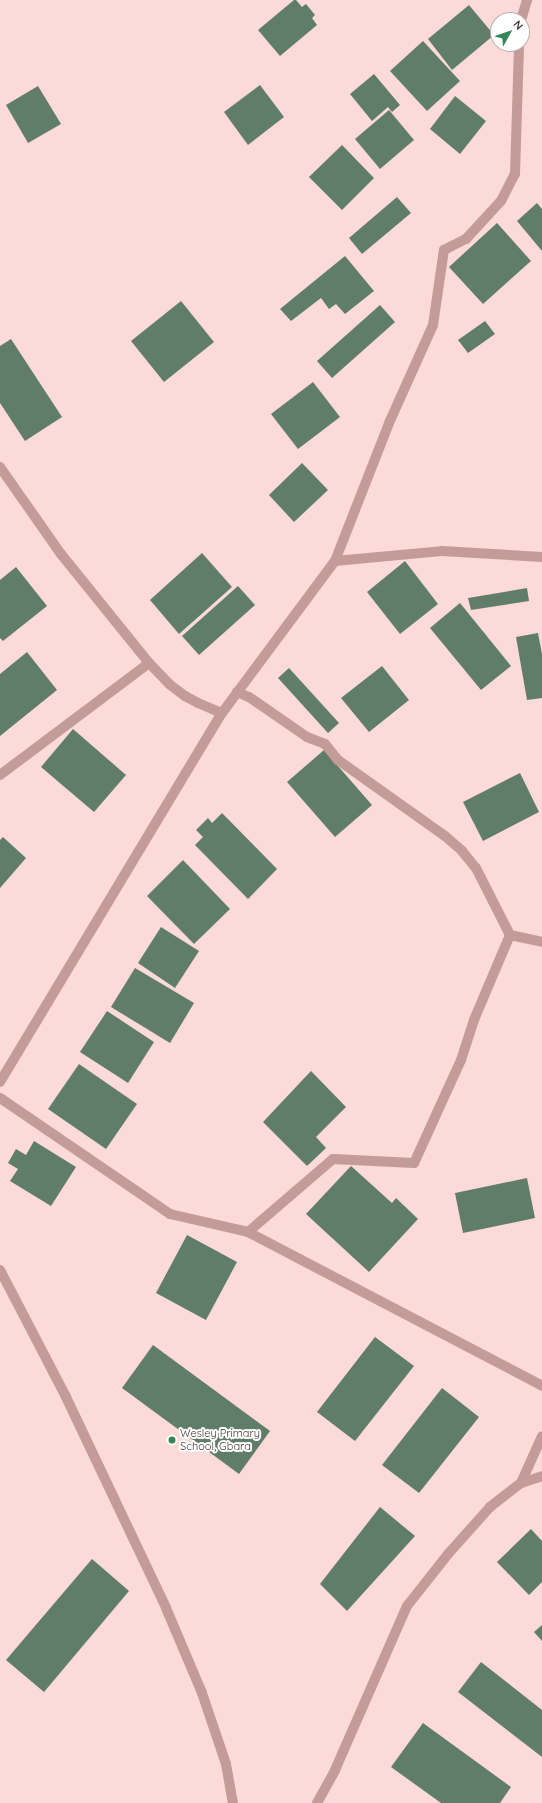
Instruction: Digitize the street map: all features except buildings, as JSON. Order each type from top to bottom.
[{"type":"street","points":[[523,12],[527,0]]},
{"type":"street","points":[[0,1082],[222,712],[335,561],[389,423],[433,325],[444,250],[466,239],[501,201],[515,174],[519,52]]},
{"type":"street","points":[[0,467],[61,554],[149,663],[169,684],[185,696],[198,703],[222,712]]},
{"type":"street","points":[[335,561],[442,551],[542,557]]},
{"type":"street","points":[[0,775],[149,663]]},
{"type":"street","points":[[237,692],[249,697],[307,737],[325,744],[338,760],[445,836],[462,851],[476,868],[510,935],[474,1020],[460,1060],[414,1163],[333,1159],[248,1232]]},
{"type":"street","points":[[510,935],[542,942]]},
{"type":"street","points":[[0,1098],[170,1214],[248,1232],[542,1386]]},
{"type":"street","points":[[0,1270],[66,1397],[166,1608],[202,1693],[226,1764],[233,1803]]},
{"type":"street","points":[[521,1483],[542,1436]]},
{"type":"street","points":[[317,1803],[334,1770],[407,1606],[448,1553],[490,1507],[521,1483],[542,1476]]},
{"type":"place","name":"Wesley Primary School, Gbara","points":[[172,1440]]}]
